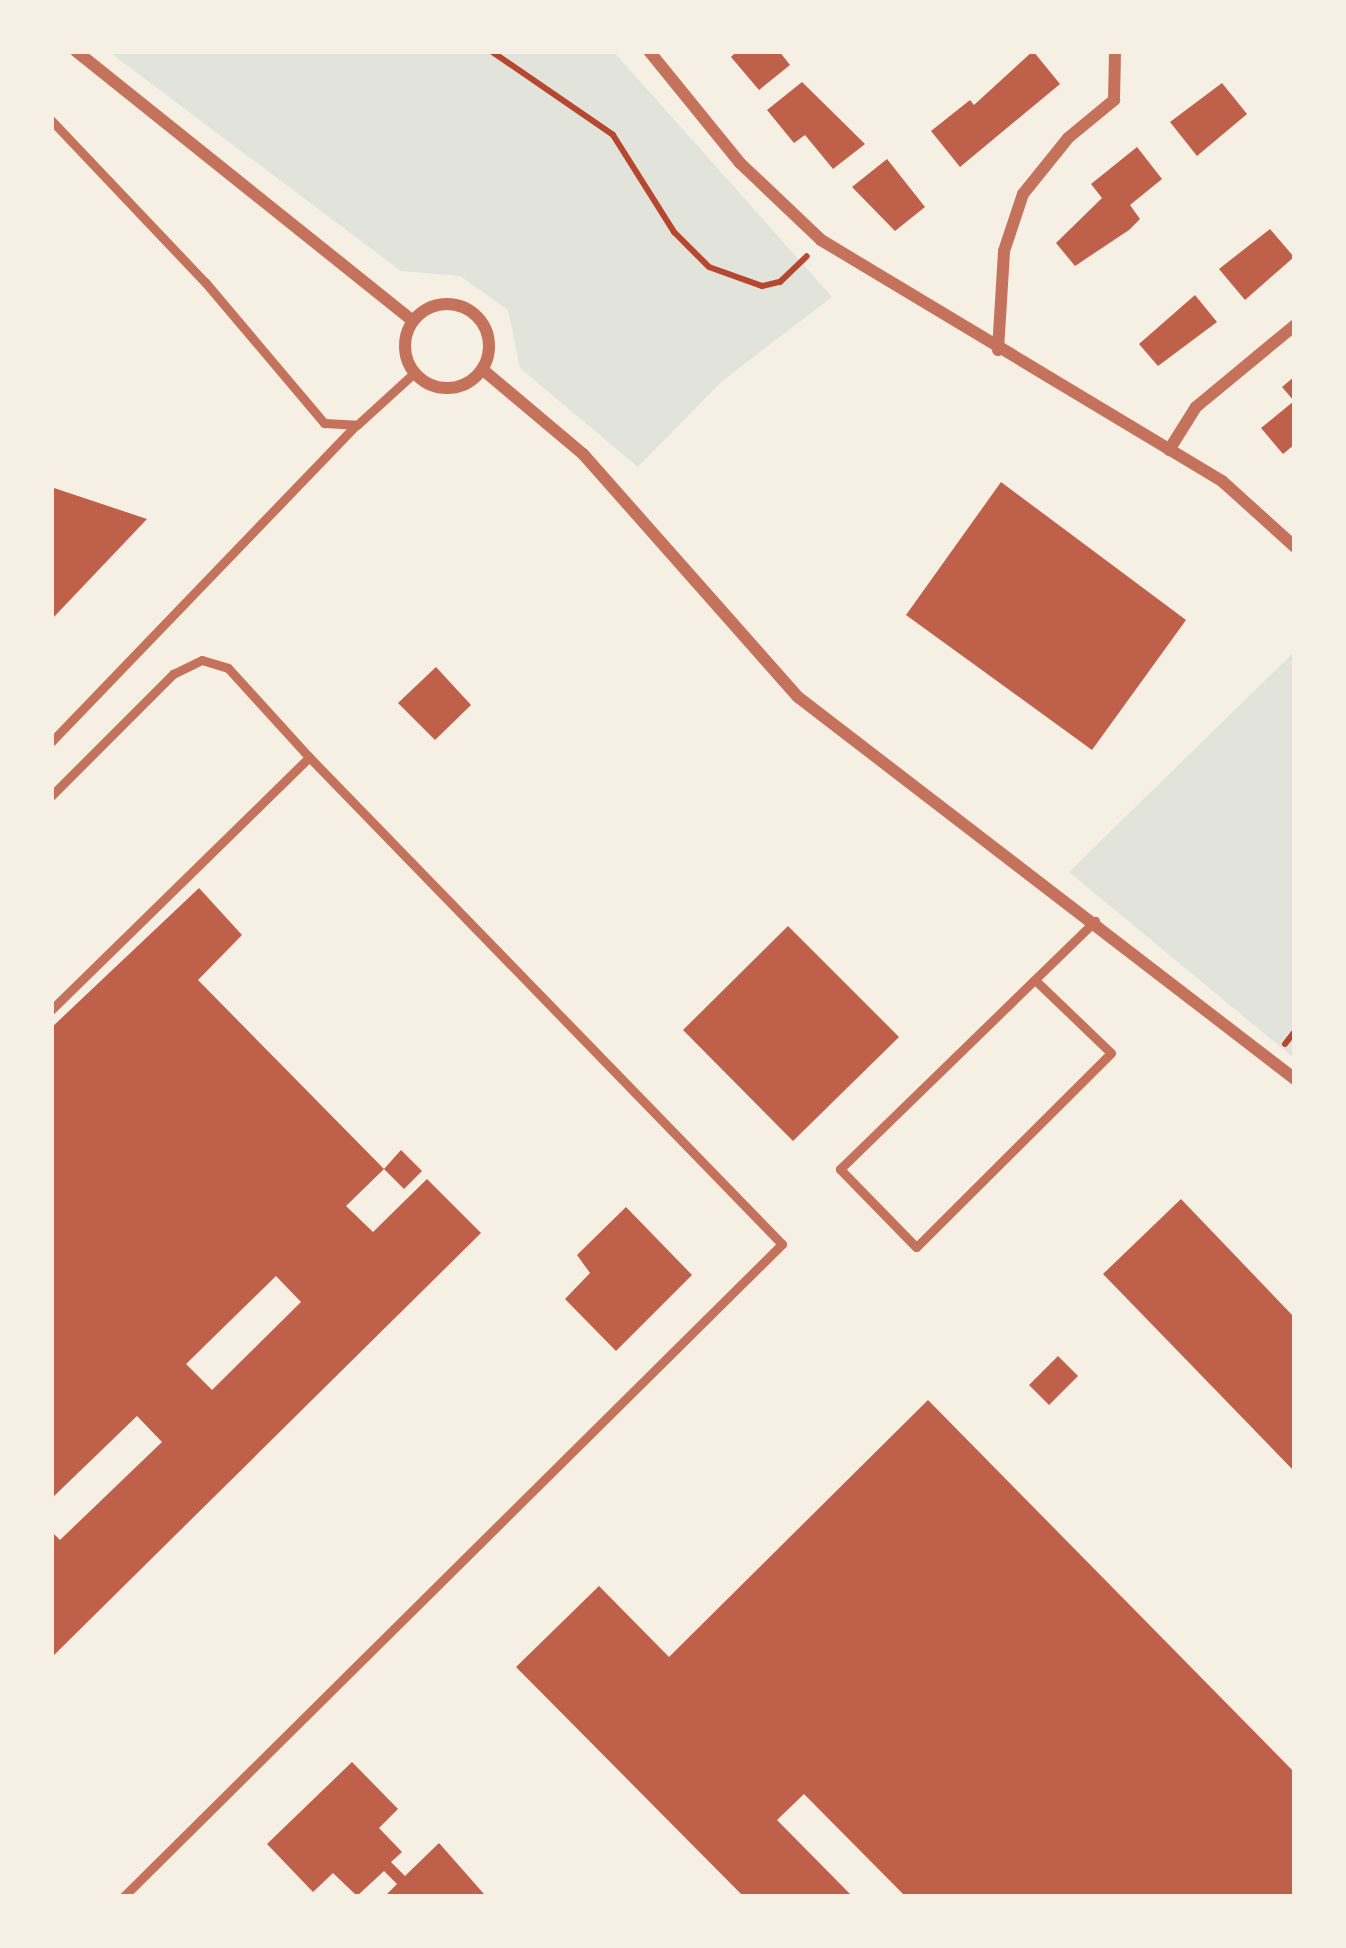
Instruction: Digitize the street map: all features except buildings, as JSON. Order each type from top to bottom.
[{"type":"street","points":[[76,51],[413,321]]},
{"type":"street","points":[[650,51],[740,163],[821,240],[1250,500],[1295,547]]},
{"type":"street","points":[[998,350],[1004,250],[1022,194],[1114,100],[1115,51]]},
{"type":"street","points":[[440,304],[471,311],[488,338],[482,369],[455,388],[414,374],[405,353],[413,321],[440,304]]},
{"type":"street","points":[[1169,450],[1196,407],[1295,326]]},
{"type":"street","points":[[482,369],[583,454],[798,697],[1096,921],[1295,1079]]},
{"type":"lane","points":[[51,120],[123,192],[324,423],[357,425]]},
{"type":"lane","points":[[51,742],[357,425],[414,374]]},
{"type":"lane","points":[[51,796],[173,674],[202,661],[228,668],[782,1244],[123,1897]]},
{"type":"lane","points":[[51,1010],[309,757]]},
{"type":"lane","points":[[1035,980],[1112,1052],[916,1247],[840,1169],[1035,980],[1096,921]]},
{"type":"path","points":[[491,51],[613,135],[674,232],[709,267],[745,284],[780,282],[821,240]]},
{"type":"path","points":[[506,61],[510,51]]},
{"type":"shaded area","points":[[108,51],[613,51],[832,297],[721,382],[638,467],[520,368],[508,310],[460,276],[401,271]]},
{"type":"shaded area","points":[[1295,651],[1295,1059],[1069,872]]}]
